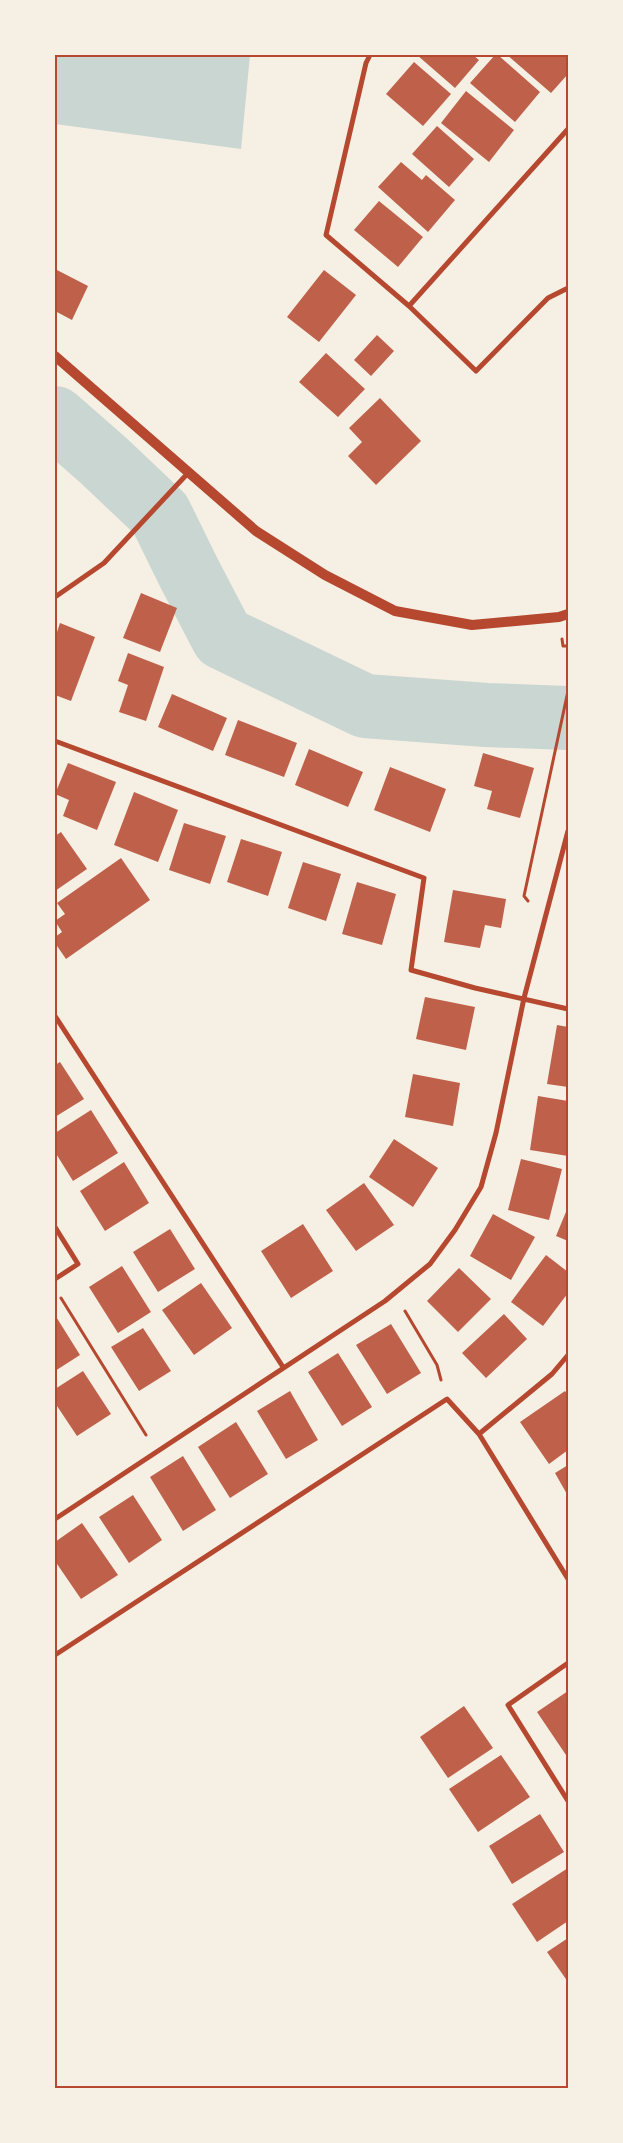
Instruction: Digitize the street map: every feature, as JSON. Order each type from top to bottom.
[{"type":"main road","points":[[55,356],[256,531],[325,576],[395,611],[472,625],[559,617],[568,614]]},
{"type":"street","points":[[370,55],[366,63],[326,235],[409,306],[476,371],[548,298],[568,288]]},
{"type":"street","points":[[409,306],[568,130]]},
{"type":"street","points":[[55,597],[104,563],[188,473]]},
{"type":"street","points":[[55,741],[424,878],[410,970],[475,988],[568,1009]]},
{"type":"street","points":[[55,1519],[385,1301],[430,1264],[456,1230],[481,1187],[496,1133],[524,998],[568,831]]},
{"type":"street","points":[[55,1016],[283,1367]]},
{"type":"street","points":[[55,1228],[78,1264],[55,1278]]},
{"type":"street","points":[[479,1434],[552,1374],[568,1355]]},
{"type":"street","points":[[55,1655],[447,1399],[479,1434],[568,1579]]},
{"type":"street","points":[[568,1663],[508,1705],[568,1802]]},
{"type":"path","points":[[545,920],[524,896],[568,691]]},
{"type":"path","points":[[394,1293],[437,1365]]},
{"type":"path","points":[[60,1297],[156,1452]]},
{"type":"shaded area","points":[[55,55],[250,55],[241,149],[55,124]]},
{"type":"building","points":[[417,55],[473,55],[479,60],[455,88]]},
{"type":"building","points":[[495,55],[498,55],[540,92],[515,122],[470,83]]},
{"type":"building","points":[[507,55],[567,55],[568,74],[551,93]]},
{"type":"building","points":[[414,62],[451,94],[423,126],[386,94]]},
{"type":"building","points":[[466,91],[514,130],[489,162],[441,123]]},
{"type":"building","points":[[437,126],[474,159],[449,187],[412,154]]},
{"type":"building","points":[[401,162],[422,180],[426,175],[455,200],[428,232],[378,187]]},
{"type":"building","points":[[379,201],[423,237],[398,267],[354,230]]},
{"type":"building","points":[[55,269],[88,286],[72,320],[55,311]]},
{"type":"building","points":[[324,270],[356,295],[319,342],[287,317]]},
{"type":"building","points":[[377,335],[394,351],[371,376],[354,360]]},
{"type":"building","points":[[326,353],[365,389],[338,417],[299,382]]},
{"type":"building","points":[[380,398],[421,441],[376,485],[348,456],[362,442],[349,428]]},
{"type":"building","points":[[141,593],[177,608],[160,652],[123,638]]},
{"type":"building","points":[[60,623],[95,637],[71,701],[55,695],[55,638]]},
{"type":"building","points":[[128,653],[164,667],[146,721],[119,712],[128,685],[118,681]]},
{"type":"building","points":[[172,694],[227,718],[213,751],[158,727]]},
{"type":"building","points":[[238,720],[297,743],[284,777],[225,755]]},
{"type":"building","points":[[309,749],[363,772],[348,807],[295,785]]},
{"type":"building","points":[[483,753],[534,768],[520,818],[487,809],[492,791],[474,786]]},
{"type":"building","points":[[68,763],[116,782],[97,830],[63,816],[69,800],[55,794]]},
{"type":"building","points":[[390,767],[446,789],[430,832],[374,810]]},
{"type":"building","points":[[134,792],[178,810],[158,862],[114,845]]},
{"type":"building","points":[[184,823],[226,836],[210,884],[169,870]]},
{"type":"building","points":[[61,832],[87,869],[55,891],[55,836]]},
{"type":"building","points":[[241,839],[282,852],[268,896],[227,882]]},
{"type":"building","points":[[121,858],[150,900],[66,959],[55,943],[55,937],[62,932],[55,921],[65,914],[57,903]]},
{"type":"building","points":[[303,862],[341,874],[326,921],[288,908]]},
{"type":"building","points":[[357,882],[396,894],[382,945],[342,934]]},
{"type":"building","points":[[453,890],[506,899],[501,928],[485,925],[480,948],[444,942]]},
{"type":"building","points":[[425,997],[475,1007],[466,1050],[416,1039]]},
{"type":"building","points":[[557,1025],[568,1027],[568,1087],[547,1084]]},
{"type":"building","points":[[60,1062],[84,1099],[55,1117],[55,1065]]},
{"type":"building","points":[[413,1074],[460,1083],[453,1126],[405,1117]]},
{"type":"building","points":[[538,1096],[568,1101],[568,1156],[530,1150]]},
{"type":"building","points":[[91,1110],[118,1153],[73,1181],[55,1152],[55,1133]]},
{"type":"building","points":[[394,1139],[438,1168],[413,1207],[369,1177]]},
{"type":"building","points":[[521,1159],[562,1169],[549,1220],[508,1210]]},
{"type":"building","points":[[124,1162],[149,1203],[105,1231],[80,1191]]},
{"type":"building","points":[[364,1183],[394,1225],[356,1251],[326,1210]]},
{"type":"building","points":[[568,1207],[568,1241],[556,1236]]},
{"type":"building","points":[[493,1214],[535,1237],[511,1280],[470,1256]]},
{"type":"building","points":[[303,1224],[333,1271],[291,1298],[261,1251]]},
{"type":"building","points":[[170,1229],[195,1269],[158,1292],[133,1252]]},
{"type":"building","points":[[546,1255],[568,1272],[568,1293],[543,1326],[511,1302]]},
{"type":"building","points":[[122,1266],[151,1312],[118,1333],[89,1287]]},
{"type":"building","points":[[459,1268],[491,1299],[458,1332],[427,1301]]},
{"type":"building","points":[[201,1283],[232,1328],[194,1355],[162,1310]]},
{"type":"building","points":[[504,1314],[527,1339],[486,1378],[462,1353]]},
{"type":"building","points":[[55,1315],[80,1355],[55,1371]]},
{"type":"building","points":[[391,1324],[421,1373],[387,1394],[356,1345]]},
{"type":"building","points":[[143,1328],[171,1371],[139,1391],[111,1347]]},
{"type":"building","points":[[338,1353],[372,1407],[342,1426],[308,1372]]},
{"type":"building","points":[[83,1371],[111,1414],[77,1436],[55,1403],[55,1389]]},
{"type":"building","points":[[290,1391],[318,1440],[286,1459],[257,1411]]},
{"type":"building","points":[[565,1391],[568,1395],[568,1450],[549,1464],[520,1422]]},
{"type":"building","points":[[236,1422],[268,1474],[230,1498],[198,1447]]},
{"type":"building","points":[[183,1456],[216,1510],[183,1531],[150,1477]]},
{"type":"building","points":[[568,1465],[568,1496],[555,1473]]},
{"type":"building","points":[[133,1495],[162,1540],[129,1563],[99,1517]]},
{"type":"building","points":[[82,1523],[118,1575],[81,1599],[55,1561],[55,1542]]},
{"type":"building","points":[[568,1691],[568,1753],[566,1755],[537,1712]]},
{"type":"building","points":[[464,1706],[493,1748],[448,1778],[420,1737]]},
{"type":"building","points":[[501,1755],[530,1797],[478,1832],[449,1789]]},
{"type":"building","points":[[540,1814],[564,1852],[512,1884],[489,1846]]},
{"type":"building","points":[[568,1868],[568,1921],[537,1942],[512,1904]]},
{"type":"building","points":[[568,1938],[568,1982],[547,1952]]},
{"type":"waterway","points":[[55,418],[160,514],[223,638],[365,706],[486,715],[568,718]]}]
